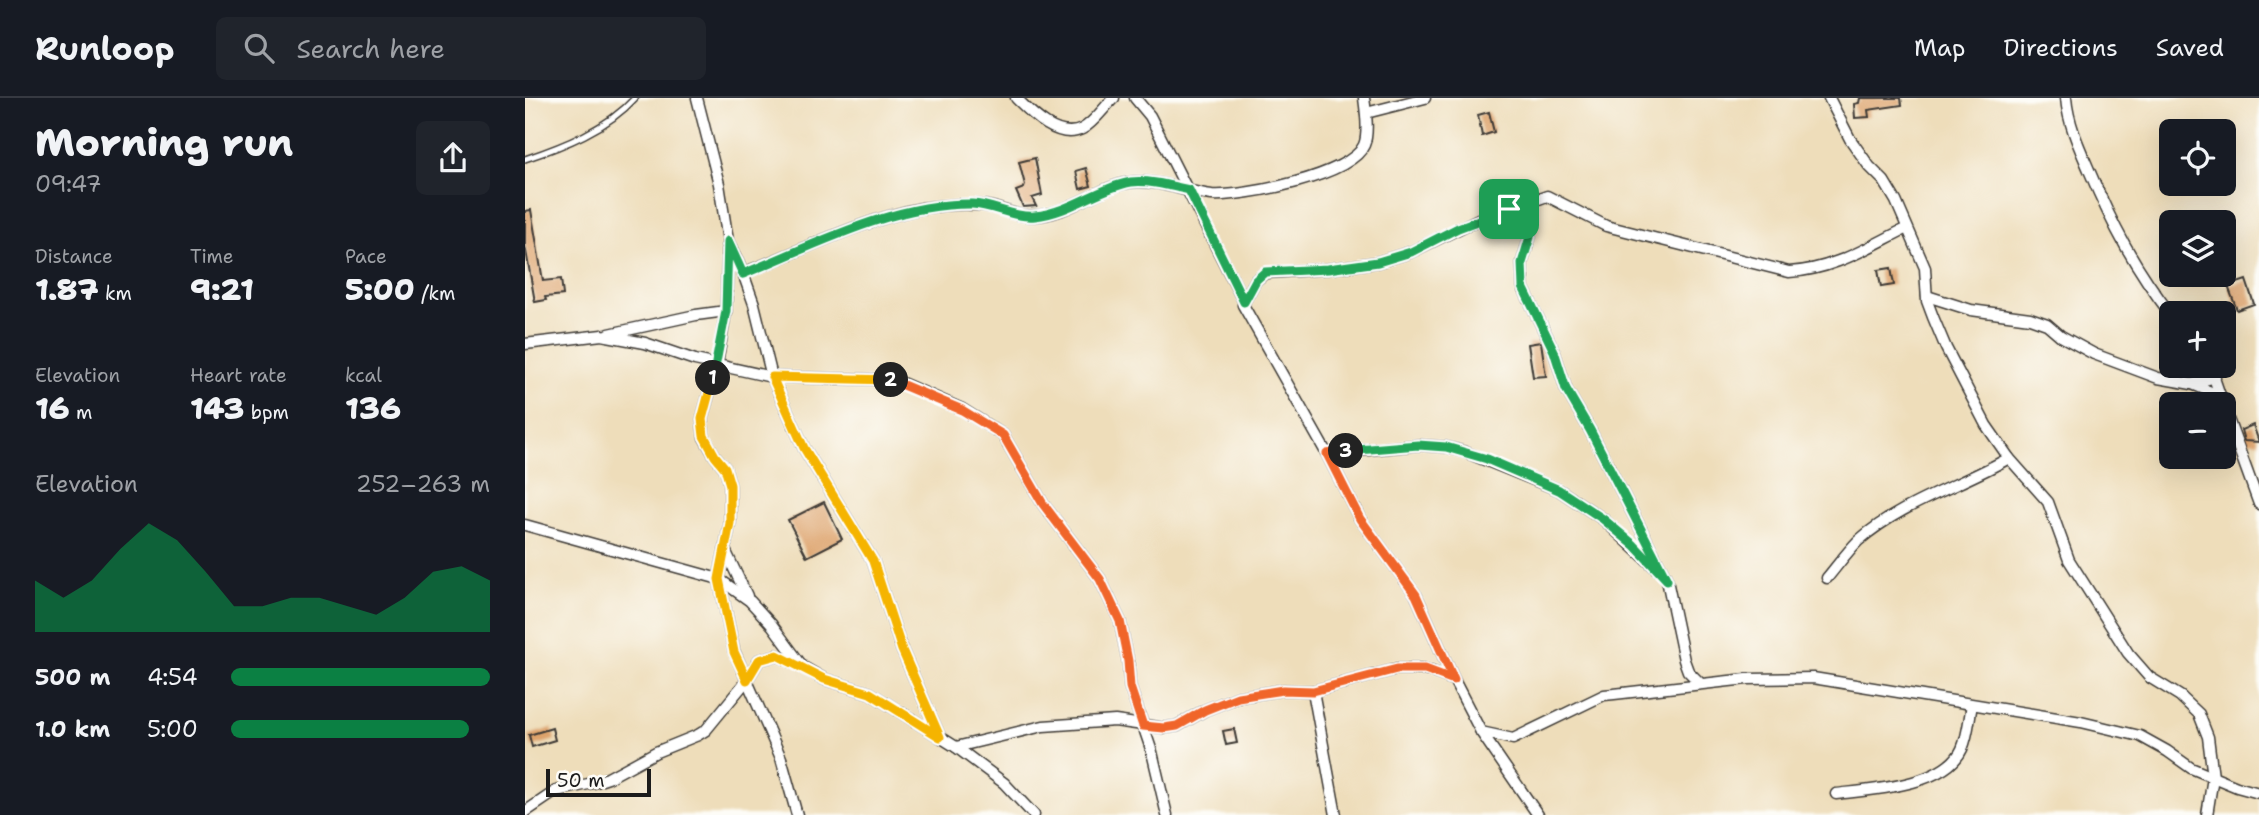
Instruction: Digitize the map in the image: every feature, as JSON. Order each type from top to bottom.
[{"type":"street","points":[[697,98],[719,184],[728,241],[726,311],[717,364],[702,419],[704,436],[725,468],[730,485],[730,523],[719,579],[734,652],[781,758],[797,815]]},
{"type":"street","points":[[1016,98],[1038,119],[1058,130],[1072,132],[1082,129],[1114,98]]},
{"type":"street","points":[[743,274],[862,227],[924,208],[973,204],[1032,216],[1058,212],[1132,182],[1164,184],[1212,195],[1243,193],[1298,182],[1358,155],[1365,144],[1364,98]]},
{"type":"street","points":[[1366,113],[1425,98]]},
{"type":"street","points":[[1829,98],[1850,139],[1890,190],[1925,268],[1927,296],[1946,348],[1986,425],[2009,458],[2048,502],[2069,560],[2128,653],[2149,677],[2180,696],[2199,714],[2208,737],[2213,777],[2207,815]]},
{"type":"street","points":[[2066,98],[2076,140],[2125,249],[2161,301]]},
{"type":"street","points":[[1140,101],[1189,190],[1244,302],[1243,305],[1327,454],[1360,519],[1416,595],[1454,680],[1481,732],[1538,815]]},
{"type":"street","points":[[1244,302],[1256,280],[1265,272],[1318,270],[1378,262],[1411,252],[1467,224],[1540,197],[1552,196],[1606,226],[1789,272],[1813,271],[1907,228]]},
{"type":"street","points":[[1509,209],[1520,220],[1530,237],[1522,263],[1523,287],[1554,351],[1566,389],[1667,580],[1684,660],[1690,675],[1700,683]]},
{"type":"street","points":[[728,241],[754,304],[772,377],[804,448],[873,561],[902,650],[940,737]]},
{"type":"street","points":[[1927,296],[1971,310],[2030,318],[2047,324],[2061,336],[2094,354],[2158,378],[2192,384],[2205,392]]},
{"type":"street","points":[[525,344],[602,335],[696,314],[726,311]]},
{"type":"street","points":[[602,335],[645,342],[695,360],[772,377],[895,380],[962,410],[1003,435],[1043,504],[1100,579],[1120,621],[1130,687],[1152,752],[1167,815]]},
{"type":"street","points":[[2192,384],[2212,378]]},
{"type":"street","points":[[2236,439],[2259,504]]},
{"type":"street","points":[[1327,454],[1418,445],[1446,447],[1487,459],[1559,490],[1603,519],[1634,545],[1667,580]]},
{"type":"street","points":[[1828,578],[1858,541],[1887,521],[1977,477],[2009,458]]},
{"type":"street","points":[[525,526],[719,579],[750,601],[772,625],[803,667]]},
{"type":"street","points":[[726,552],[750,601]]},
{"type":"street","points":[[525,812],[556,791],[601,780],[656,752],[698,735],[706,730],[747,680],[759,660],[777,655],[824,679],[870,693],[956,747],[1003,783],[1034,815]]},
{"type":"street","points":[[956,747],[1043,726],[1115,722],[1143,726],[1177,726],[1205,710],[1238,697],[1283,690],[1313,691],[1397,669],[1425,669],[1454,680]]},
{"type":"street","points":[[1481,732],[1513,738],[1604,695],[1748,679],[1813,678],[2081,722],[2140,736],[2191,768],[2259,793]]},
{"type":"street","points":[[1313,691],[1336,815]]},
{"type":"street","points":[[1836,794],[1897,787],[1916,782],[1944,768],[1955,759],[1962,748],[1972,705]]},
{"type":"street","points":[[1152,752],[1168,727]]},
{"type":"lane","points":[[525,159],[589,133],[615,117],[635,98]]},
{"type":"building","points":[[1860,98],[1901,98],[1902,105],[1868,110],[1869,117],[1855,118],[1854,104],[1859,103]]},
{"type":"building","points":[[1489,112],[1494,132],[1482,136],[1478,115]]},
{"type":"building","points":[[1035,158],[1042,195],[1032,198],[1036,206],[1023,207],[1016,191],[1025,185],[1019,162]]},
{"type":"building","points":[[1086,168],[1091,186],[1080,189],[1076,171]]},
{"type":"building","points":[[531,210],[543,281],[561,279],[563,295],[545,297],[546,300],[535,302],[525,245],[525,211]]},
{"type":"building","points":[[1891,268],[1894,285],[1881,287],[1878,270]]},
{"type":"building","points":[[2246,280],[2254,304],[2237,310],[2236,301],[2228,287],[2236,287],[2236,283]]},
{"type":"building","points":[[1541,342],[1546,376],[1533,377],[1528,344]]},
{"type":"building","points":[[2253,425],[2259,442],[2244,441],[2241,430]]},
{"type":"building","points":[[824,502],[842,539],[807,557],[788,520]]},
{"type":"building","points":[[552,728],[555,740],[532,747],[529,735]]},
{"type":"building","points":[[1234,729],[1237,743],[1226,745],[1223,731]]},
{"type":"route","points":[[1132,182],[1164,184],[1189,190],[1244,302],[1256,280],[1265,272],[1328,269],[1378,262],[1411,252],[1487,215],[1509,209],[1526,228],[1530,237],[1522,263],[1523,287],[1554,351],[1566,389],[1667,580],[1634,545],[1603,519],[1559,490],[1487,459],[1446,447],[1418,445],[1327,454],[1360,519],[1416,595],[1454,680],[1425,669],[1397,669],[1313,691],[1283,690],[1238,697],[1205,710],[1177,726],[1143,726],[1130,687],[1124,632],[1100,579],[1043,504],[1003,435],[962,410],[895,380],[772,377],[804,448],[873,561],[902,650],[940,737],[870,693],[824,679],[777,655],[759,660],[747,680],[734,652],[719,579],[730,523],[730,485],[725,468],[704,436],[702,419],[717,364],[726,311],[728,241],[743,274],[862,227],[924,208],[973,204],[1032,216],[1058,212],[1132,182]]}]
